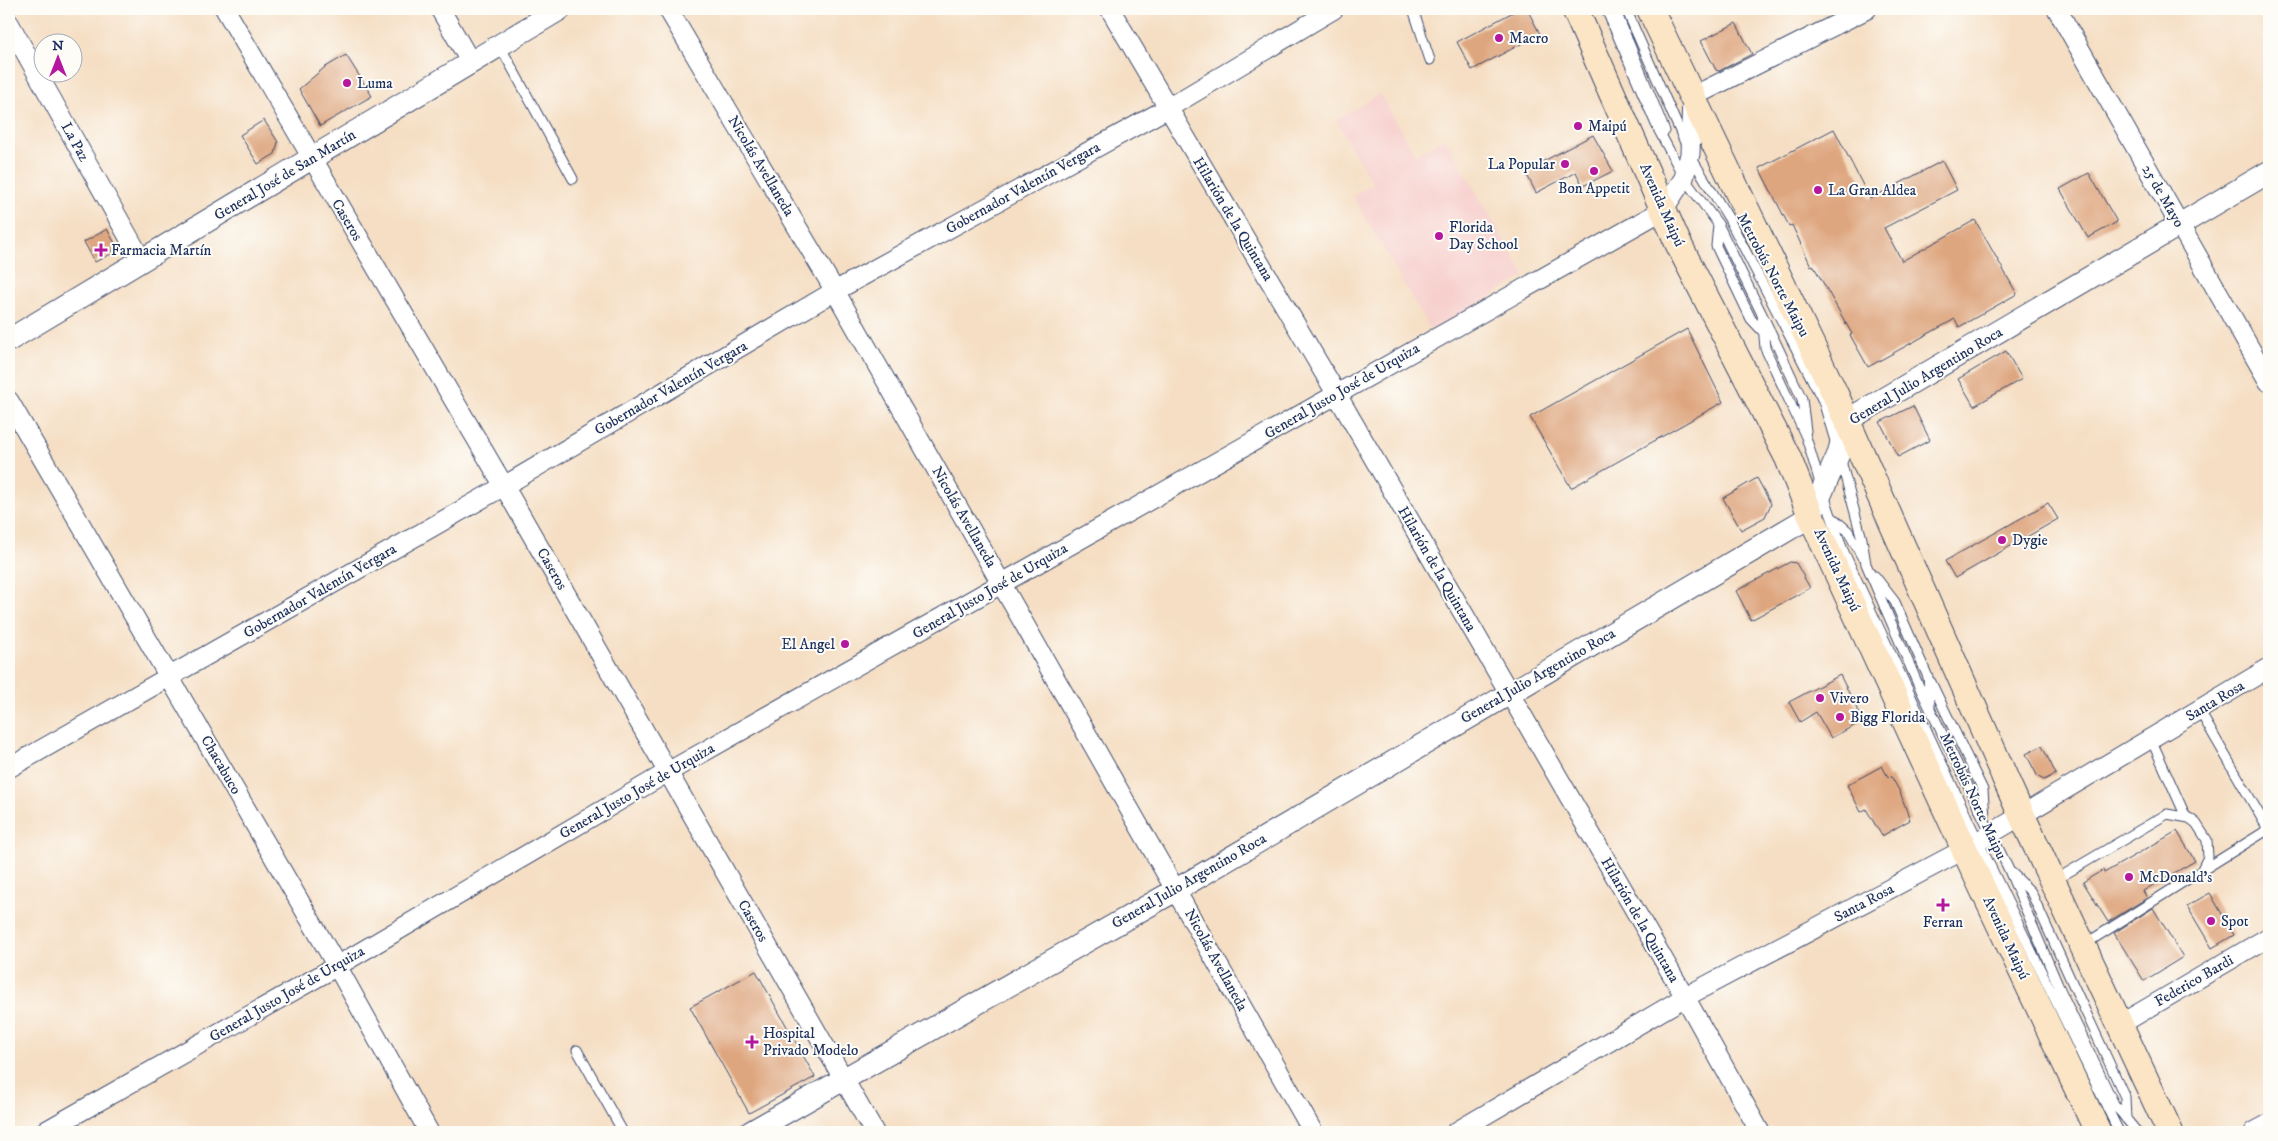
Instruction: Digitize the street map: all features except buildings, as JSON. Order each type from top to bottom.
[{"type":"main road","name":"Avenida Maipú","points":[[1575,9],[1663,210],[1788,458],[1821,516],[1980,837],[2098,1132]]},
{"type":"main road","points":[[1650,9],[1846,421],[2052,882],[2170,1132]]},
{"type":"street","name":"Caseros","points":[[225,9],[311,160],[504,486],[874,1132]]},
{"type":"street","points":[[440,9],[470,61]]},
{"type":"street","name":"General José de San Martín","points":[[9,340],[311,160],[498,44],[560,9]]},
{"type":"street","name":"Nicolás Avellaneda","points":[[668,9],[835,291],[1313,1132]]},
{"type":"street","name":"Hilarión de la Quintana","points":[[1110,9],[1336,393],[1508,694],[1685,997],[1760,1132]]},
{"type":"street","name":"Gobernador Valentín Vergara","points":[[9,768],[504,486],[835,291],[1168,108],[1334,9]]},
{"type":"street","points":[[1692,98],[1867,9]]},
{"type":"street","name":"25 de Mayo","points":[[2057,9],[2269,382]]},
{"type":"street","name":"La Paz","points":[[9,23],[142,261]]},
{"type":"street","name":"General Justo José de Urquiza","points":[[44,1132],[337,966],[668,772],[1663,210],[1684,178],[1690,154],[1692,98]]},
{"type":"street","name":"General Julio Argentino Roca","points":[[751,1132],[1176,890],[1508,694],[1821,516],[1823,492],[1839,453],[1846,421],[2269,172]]},
{"type":"street","name":"Chacabuco","points":[[9,401],[337,966],[429,1132]]},
{"type":"street","name":"Santa Rosa","points":[[1456,1132],[1685,997],[2022,816],[2269,668]]},
{"type":"street","name":"Federico Bardi","points":[[2119,1024],[2269,937]]},
{"type":"street","points":[[2254,1132],[2269,1124]]},
{"type":"lane","points":[[1413,9],[1430,60]]},
{"type":"lane","name":"Metrobús Norte Maipu","points":[[1606,9],[1620,31],[1684,178],[1718,224],[1775,341],[1802,399],[1806,437]]},
{"type":"lane","name":"Metrobús Norte Maipu","points":[[1606,9],[1620,31]]},
{"type":"lane","name":"Metrobús Norte Maipu","points":[[1614,9],[1615,21]]},
{"type":"lane","name":"Metrobús Norte Maipu","points":[[1614,9],[1620,31]]},
{"type":"lane","name":"Metrobús Norte Maipu","points":[[1626,9],[1690,154],[1729,219],[1823,401],[1862,539],[1866,564],[1930,712],[1980,837],[2114,1126],[2119,1132]]},
{"type":"lane","points":[[498,44],[573,179]]},
{"type":"lane","name":"Metrobús Norte Maipu","points":[[1718,224],[1716,246],[1750,319],[1775,341]]},
{"type":"lane","name":"Metrobús Norte Maipu","points":[[1762,314],[1765,348],[1806,437],[1823,492]]},
{"type":"lane","points":[[1750,319],[1765,348]]},
{"type":"lane","points":[[1821,516],[1848,532],[1866,564]]},
{"type":"lane","name":"Metrobús Norte Maipu","points":[[1866,564],[1895,602],[1928,677],[1930,712]]},
{"type":"lane","points":[[1928,677],[1942,707]]},
{"type":"lane","points":[[1917,682],[1929,690],[1942,707]]},
{"type":"lane","name":"Metrobús Norte Maipu","points":[[1942,707],[1983,790],[1980,837],[2031,892],[2125,1097],[2126,1120]]},
{"type":"lane","points":[[2082,946],[2269,830],[2199,710]]},
{"type":"lane","points":[[2150,739],[2186,817]]},
{"type":"lane","points":[[2052,882],[2167,814],[2186,817],[2196,823],[2207,840],[2208,857],[2201,871]]},
{"type":"lane","name":"Metrobús Norte Maipu","points":[[2008,868],[2058,985],[2114,1104],[2137,1132]]},
{"type":"lane","name":"Metrobús Norte Maipu","points":[[2070,978],[2076,1022]]},
{"type":"lane","name":"Metrobús Norte Maipu","points":[[2058,985],[2071,994],[2087,1014]]},
{"type":"lane","points":[[577,1050],[623,1132]]},
{"type":"shaded area","name":"Florida Day School","points":[[1380,94],[1415,155],[1445,138],[1525,276],[1431,331],[1353,196],[1373,184],[1336,120]]},
{"type":"place","name":"Macro","points":[[1499,38]]},
{"type":"place","name":"Luma","points":[[347,83]]},
{"type":"place","name":"Maipú","points":[[1578,126]]},
{"type":"place","name":"La Popular","points":[[1565,164]]},
{"type":"place","name":"Bon Appetit","points":[[1594,171]]},
{"type":"place","name":"La Gran Aldea","points":[[1818,190]]},
{"type":"place","name":"Florida Day School","points":[[1439,236]]},
{"type":"place","name":"Farmacia Martín","points":[[101,250]]},
{"type":"place","name":"Dygie","points":[[2002,540]]},
{"type":"place","name":"El Angel","points":[[845,644]]},
{"type":"place","name":"Vivero","points":[[1820,698]]},
{"type":"place","name":"Bigg Florida","points":[[1840,717]]},
{"type":"place","name":"McDonald's","points":[[2129,877]]},
{"type":"place","name":"Ferran","points":[[1943,905]]},
{"type":"place","name":"Spot","points":[[2211,921]]},
{"type":"place","name":"Hospital Privado Modelo","points":[[752,1042]]}]
